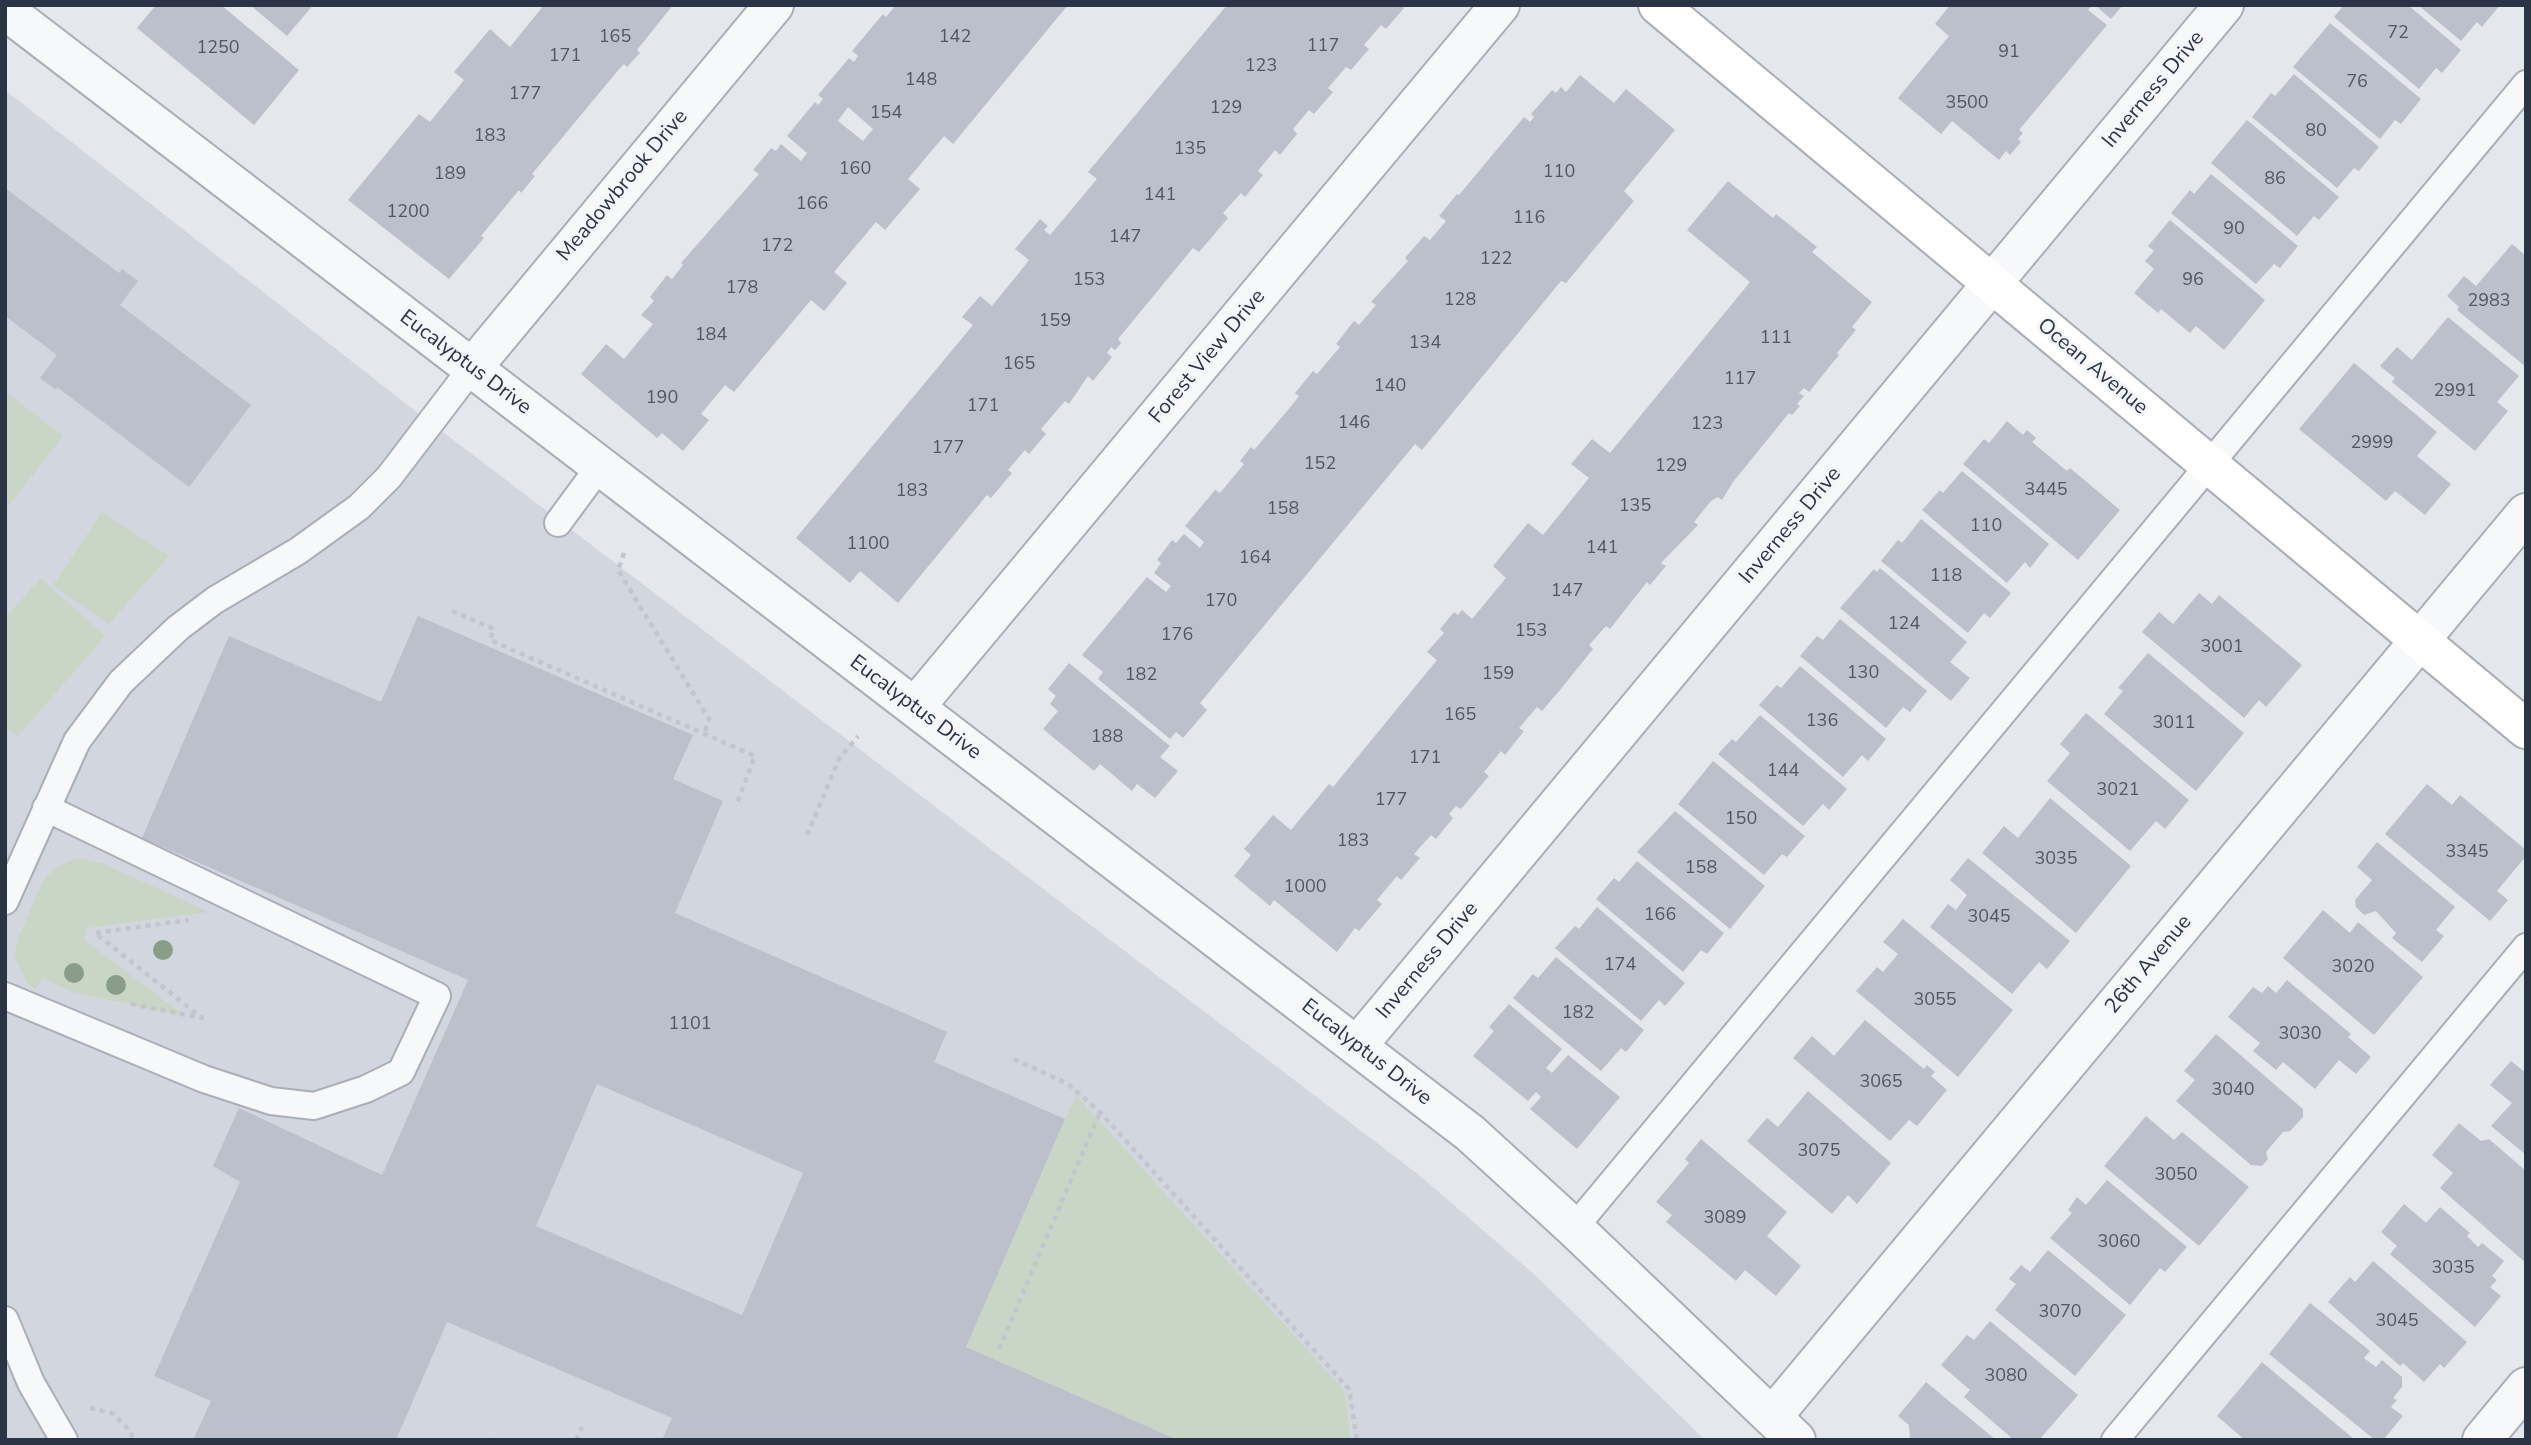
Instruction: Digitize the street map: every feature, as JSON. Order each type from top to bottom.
[{"type":"street","name":"Meadowbrook Drive","points":[[472,368],[774,5]]},
{"type":"street","name":"Forest View Drive","points":[[915,707],[1500,5]]},
{"type":"street","name":"Ocean Avenue","points":[[1658,5],[2526,729]]},
{"type":"street","name":"Inverness Drive","points":[[1357,1046],[2224,5]]},
{"type":"street","name":"Eucalyptus Drive","points":[[27,15],[472,368],[1470,1133],[1784,1428]]},
{"type":"street","name":"26th Avenue","points":[[1784,1428],[2420,640],[2526,513]]},
{"type":"street","points":[[2482,1440],[2526,1387]]},
{"type":"lane","points":[[1574,1228],[2526,84]]},
{"type":"lane","points":[[5,901],[77,741],[139,663],[215,600],[298,551],[359,507],[389,477],[472,368]]},
{"type":"lane","points":[[558,523],[600,466]]},
{"type":"lane","points":[[5,996],[204,1079],[271,1101],[314,1106],[366,1089],[401,1072],[437,996],[46,808]]},
{"type":"lane","points":[[2115,1440],[2526,947]]},
{"type":"lane","points":[[5,1320],[31,1383],[64,1440]]},
{"type":"path","points":[[624,553],[618,570],[709,719],[704,734]]},
{"type":"path","points":[[452,611],[494,629],[490,640],[755,756],[736,806]]},
{"type":"path","points":[[807,835],[839,759],[858,736]]},
{"type":"path","points":[[121,1002],[202,1018],[95,933],[221,915],[242,901]]},
{"type":"path","points":[[1014,1059],[1068,1084],[1100,1112],[1349,1389],[1357,1440]]},
{"type":"path","points":[[999,1349],[1100,1112]]},
{"type":"path","points":[[112,1413],[130,1431],[134,1440]]},
{"type":"path","points":[[576,1440],[582,1427]]},
{"type":"shaded area","points":[[5,90],[414,410],[1419,1175],[1537,1277],[1705,1440],[5,1440]]},
{"type":"green space","points":[[5,391],[63,436],[5,510]]},
{"type":"green space","points":[[102,512],[169,556],[109,624],[53,585]]},
{"type":"green space","points":[[41,578],[105,636],[18,736],[5,727],[5,618]]},
{"type":"green space","points":[[74,859],[104,864],[209,912],[87,928],[84,940],[185,1016],[73,992],[42,978],[35,990],[27,983],[14,956],[18,939],[43,881],[55,868]]},
{"type":"green space","points":[[1076,1095],[1341,1387],[1346,1397],[1350,1440],[1178,1440],[966,1347]]},
{"type":"building","points":[[156,5],[221,5],[299,70],[254,125],[137,28]]},
{"type":"building","points":[[250,5],[313,5],[287,36]]},
{"type":"building","points":[[544,5],[673,5],[637,50],[640,53],[627,67],[624,64],[620,68],[532,174],[535,176],[521,193],[519,190],[481,236],[484,238],[449,279],[348,200],[419,114],[430,122],[464,80],[454,72],[490,29],[510,47]]},
{"type":"building","points":[[896,5],[1068,5],[953,144],[944,136],[908,179],[920,189],[885,230],[876,222],[834,272],[847,283],[824,311],[811,300],[734,392],[725,385],[701,414],[709,420],[683,451],[662,433],[657,438],[581,374],[606,344],[624,359],[653,324],[641,315],[654,301],[650,297],[667,275],[672,279],[683,265],[681,263],[759,174],[753,170],[771,148],[776,151],[781,144],[801,161],[807,153],[787,136],[815,102],[818,105],[823,99],[818,95],[849,58],[854,62],[858,56],[852,51],[883,14],[886,17]],"holes":[[[848,107],[873,129],[863,141],[838,121]]]},
{"type":"building","points":[[1227,5],[1400,5],[1404,8],[1386,29],[1381,25],[1364,45],[1369,49],[1351,70],[1346,67],[1328,88],[1333,92],[1314,114],[1309,110],[1293,129],[1297,134],[1280,155],[1275,150],[1258,171],[1263,175],[1245,197],[1241,193],[1223,213],[1228,218],[1199,252],[1193,248],[1118,339],[1121,343],[1115,350],[1111,347],[1107,353],[1112,357],[1093,381],[1088,376],[1069,404],[1065,401],[1041,429],[1046,434],[1029,454],[1025,450],[1008,470],[1012,473],[991,498],[987,495],[898,603],[860,571],[850,583],[796,538],[973,325],[962,317],[980,296],[992,306],[1026,264],[1029,260],[1015,249],[1040,219],[1048,226],[1044,230],[1050,235],[1097,179],[1088,172]]},
{"type":"building","points":[[1950,5],[2092,5],[2088,10],[2107,25],[2019,130],[2023,133],[2018,139],[2021,142],[2010,155],[2006,151],[1999,160],[1952,121],[1941,134],[1898,98],[1949,36],[1935,24]]},
{"type":"building","points":[[2095,5],[2123,5],[2111,19]]},
{"type":"building","points":[[2344,5],[2408,5],[2461,50],[2442,73],[2436,68],[2419,89],[2334,17]]},
{"type":"building","points":[[2418,5],[2500,5],[2482,27],[2477,22],[2461,41]]},
{"type":"building","points":[[2330,23],[2421,99],[2401,124],[2395,120],[2380,139],[2293,67]]},
{"type":"building","points":[[2294,74],[2379,147],[2359,171],[2354,168],[2337,188],[2252,117],[2271,93],[2275,96]]},
{"type":"building","points":[[1580,75],[1614,103],[1626,89],[1675,130],[1624,191],[1634,201],[1566,283],[1561,281],[1422,450],[1415,444],[1200,703],[1207,710],[1183,738],[1176,732],[1170,739],[1098,679],[1103,672],[1082,655],[1147,577],[1166,592],[1171,586],[1154,573],[1161,563],[1157,560],[1172,540],[1176,543],[1184,534],[1200,548],[1204,542],[1185,526],[1215,490],[1220,493],[1244,464],[1240,461],[1251,447],[1254,450],[1293,404],[1299,396],[1295,393],[1313,371],[1317,374],[1340,347],[1336,344],[1354,321],[1359,325],[1376,305],[1371,302],[1408,261],[1405,258],[1424,236],[1430,240],[1446,221],[1439,216],[1524,117],[1530,122],[1534,117],[1531,114],[1552,90],[1556,93],[1561,87],[1566,92]]},
{"type":"building","points":[[2247,120],[2339,197],[2319,220],[2314,216],[2297,236],[2211,163]]},
{"type":"building","points":[[2211,174],[2298,246],[2280,268],[2274,264],[2256,284],[2171,213],[2190,190],[2194,194]]},
{"type":"building","points":[[1728,181],[1773,218],[1776,214],[1817,247],[1812,252],[1872,302],[1852,327],[1856,330],[1837,353],[1839,355],[1809,392],[1804,388],[1799,393],[1804,396],[1797,404],[1800,406],[1792,415],[1789,413],[1733,482],[1722,500],[1718,497],[1711,501],[1694,522],[1698,525],[1661,563],[1666,566],[1650,585],[1647,582],[1610,629],[1606,626],[1589,645],[1593,649],[1560,690],[1542,711],[1537,707],[1519,728],[1524,731],[1505,755],[1501,751],[1484,772],[1489,776],[1461,809],[1456,806],[1449,814],[1453,818],[1436,839],[1431,835],[1414,854],[1420,858],[1401,880],[1397,876],[1377,900],[1382,904],[1359,931],[1355,928],[1337,952],[1274,900],[1270,906],[1234,876],[1251,855],[1244,849],[1273,815],[1291,830],[1329,784],[1333,787],[1437,660],[1427,652],[1444,633],[1440,629],[1454,612],[1458,615],[1462,610],[1472,619],[1506,578],[1493,566],[1528,523],[1543,535],[1589,478],[1571,464],[1592,439],[1610,453],[1750,282],[1687,230]]},
{"type":"building","points":[[5,188],[119,273],[122,269],[138,281],[120,305],[251,405],[189,487],[57,387],[56,390],[40,378],[57,355],[5,316]]},
{"type":"building","points":[[2170,220],[2265,300],[2224,350],[2196,326],[2190,333],[2161,309],[2158,313],[2134,293],[2154,269],[2145,261],[2154,251],[2148,246]]},
{"type":"building","points":[[2512,244],[2526,256],[2526,367],[2457,310],[2459,307],[2447,296],[2464,276],[2476,286]]},
{"type":"building","points":[[2448,317],[2519,376],[2497,402],[2508,411],[2475,451],[2392,382],[2395,378],[2380,366],[2397,347],[2412,360]]},
{"type":"building","points":[[2354,363],[2437,432],[2417,456],[2451,484],[2425,515],[2395,491],[2386,501],[2299,429]]},
{"type":"building","points":[[2007,421],[2023,435],[2027,430],[2036,438],[2032,442],[2067,471],[2070,468],[2120,510],[2078,560],[1963,464],[1984,439],[1989,443]]},
{"type":"building","points":[[1962,471],[2049,544],[2030,568],[2025,562],[2007,583],[1922,510],[1940,490],[1943,493]]},
{"type":"building","points":[[1921,519],[2011,593],[1990,618],[1984,613],[1968,633],[1881,561],[1898,540],[1902,543]]},
{"type":"building","points":[[1880,568],[1967,642],[1950,662],[1970,678],[1951,701],[1840,608],[1874,569],[1877,572]]},
{"type":"building","points":[[2199,593],[2212,604],[2219,595],[2302,665],[2266,707],[2259,700],[2244,718],[2142,632],[2159,612],[2173,624]]},
{"type":"building","points":[[418,616],[693,735],[673,779],[723,801],[675,913],[947,1032],[934,1062],[1065,1119],[966,1347],[1178,1440],[662,1440],[672,1418],[447,1322],[396,1440],[193,1440],[211,1401],[154,1376],[240,1182],[213,1166],[239,1108],[382,1175],[468,980],[142,838],[229,636],[381,702]],"holes":[[[597,1084],[803,1173],[742,1315],[536,1226]]]},
{"type":"building","points":[[1840,619],[1927,691],[1910,712],[1903,707],[1886,728],[1800,656],[1817,636],[1823,640]]},
{"type":"building","points":[[2148,653],[2244,733],[2196,791],[2104,714],[2123,691],[2118,688]]},
{"type":"building","points":[[1069,663],[1170,746],[1160,757],[1178,771],[1155,798],[1137,784],[1132,791],[1100,764],[1094,771],[1043,729],[1058,711],[1050,704],[1056,696],[1048,689]]},
{"type":"building","points":[[1800,666],[1886,739],[1868,761],[1862,755],[1843,777],[1759,705],[1777,685],[1781,688]]},
{"type":"building","points":[[2086,713],[2189,800],[2165,829],[2156,821],[2130,851],[2047,781],[2070,753],[2060,744]]},
{"type":"building","points":[[1760,715],[1847,789],[1829,810],[1823,804],[1803,826],[1718,754],[1732,739],[1736,742]]},
{"type":"building","points":[[1713,761],[1805,836],[1787,857],[1782,854],[1764,875],[1678,804]]},
{"type":"building","points":[[2427,784],[2452,805],[2460,795],[2526,850],[2526,856],[2497,891],[2508,900],[2490,921],[2385,834]]},
{"type":"building","points":[[2050,798],[2131,866],[2076,933],[1982,853],[2004,826],[2018,838]]},
{"type":"building","points":[[1675,811],[1765,886],[1730,929],[1637,852]]},
{"type":"building","points":[[2377,842],[2455,907],[2436,930],[2444,936],[2422,962],[2392,938],[2396,933],[2376,911],[2364,915],[2356,907],[2355,900],[2372,880],[2357,867]]},
{"type":"building","points":[[1968,858],[2070,941],[2047,969],[2039,962],[2012,994],[1930,927],[1948,904],[1956,910],[1967,895],[1950,880]]},
{"type":"building","points":[[1637,861],[1724,933],[1707,954],[1701,950],[1683,972],[1596,899],[1614,878],[1619,882]]},
{"type":"building","points":[[1597,907],[1685,983],[1665,1006],[1659,1000],[1641,1021],[1555,948],[1575,926],[1579,929]]},
{"type":"building","points":[[2323,910],[2350,933],[2358,922],[2423,977],[2374,1035],[2283,958]]},
{"type":"building","points":[[1903,919],[2013,1010],[1958,1077],[1856,991],[1877,967],[1883,972],[1898,954],[1883,942]]},
{"type":"building","points":[[1556,957],[1644,1030],[1626,1052],[1621,1048],[1601,1071],[1513,998],[1533,974],[1538,978]]},
{"type":"building","points":[[2287,980],[2351,1034],[2348,1037],[2371,1057],[2356,1074],[2339,1060],[2315,1089],[2283,1062],[2276,1070],[2253,1051],[2260,1043],[2228,1017],[2253,987],[2262,993],[2268,986],[2276,993]]},
{"type":"building","points":[[1509,1004],[1562,1049],[1546,1068],[1552,1073],[1568,1055],[1620,1097],[1577,1149],[1530,1109],[1541,1097],[1536,1092],[1528,1101],[1473,1056],[1494,1031],[1489,1027]]},
{"type":"building","points":[[1865,1020],[1924,1069],[1927,1065],[1935,1072],[1931,1076],[1947,1090],[1917,1126],[1909,1120],[1890,1141],[1793,1058],[1812,1036],[1834,1056]]},
{"type":"building","points":[[2216,1034],[2303,1109],[2303,1117],[2290,1131],[2283,1132],[2266,1152],[2268,1159],[2262,1166],[2251,1165],[2176,1101],[2195,1080],[2184,1071]]},
{"type":"building","points":[[2511,1061],[2526,1073],[2526,1155],[2491,1126],[2512,1103],[2490,1085]]},
{"type":"building","points":[[1808,1091],[1891,1163],[1857,1204],[1848,1195],[1832,1214],[1747,1141],[1767,1118],[1778,1127]]},
{"type":"building","points":[[2146,1116],[2174,1140],[2182,1132],[2249,1187],[2199,1246],[2104,1166]]},
{"type":"building","points":[[2459,1123],[2481,1141],[2489,1139],[2526,1171],[2526,1263],[2440,1188],[2453,1173],[2432,1155]]},
{"type":"building","points":[[1701,1139],[1787,1212],[1767,1236],[1801,1266],[1776,1296],[1745,1270],[1736,1281],[1666,1222],[1672,1215],[1656,1202],[1689,1163],[1685,1159]]},
{"type":"building","points":[[2107,1180],[2187,1247],[2165,1272],[2160,1268],[2130,1305],[2050,1238],[2072,1213],[2068,1210],[2077,1197],[2086,1205]]},
{"type":"building","points":[[2404,1204],[2426,1223],[2440,1207],[2470,1233],[2467,1236],[2478,1247],[2482,1243],[2504,1261],[2492,1276],[2497,1280],[2490,1287],[2501,1296],[2475,1327],[2390,1254],[2397,1246],[2381,1232]]},
{"type":"building","points":[[2048,1250],[2126,1315],[2075,1376],[1995,1310],[2016,1284],[2009,1279],[2021,1265],[2030,1272]]},
{"type":"building","points":[[2373,1261],[2467,1342],[2444,1368],[2440,1364],[2424,1382],[2403,1363],[2400,1366],[2328,1302],[2350,1277],[2355,1282]]},
{"type":"building","points":[[2310,1303],[2370,1351],[2364,1358],[2376,1367],[2382,1360],[2402,1377],[2402,1387],[2393,1398],[2397,1400],[2391,1407],[2403,1416],[2383,1440],[2375,1440],[2269,1354]]},
{"type":"building","points":[[1990,1321],[2078,1395],[2039,1440],[2014,1440],[1964,1397],[1970,1390],[1941,1365],[1967,1335],[1974,1340]]},
{"type":"building","points":[[2262,1362],[2355,1440],[2245,1440],[2217,1416]]},
{"type":"building","points":[[1926,1382],[1996,1440],[1910,1440],[1909,1425],[1898,1416]]}]
